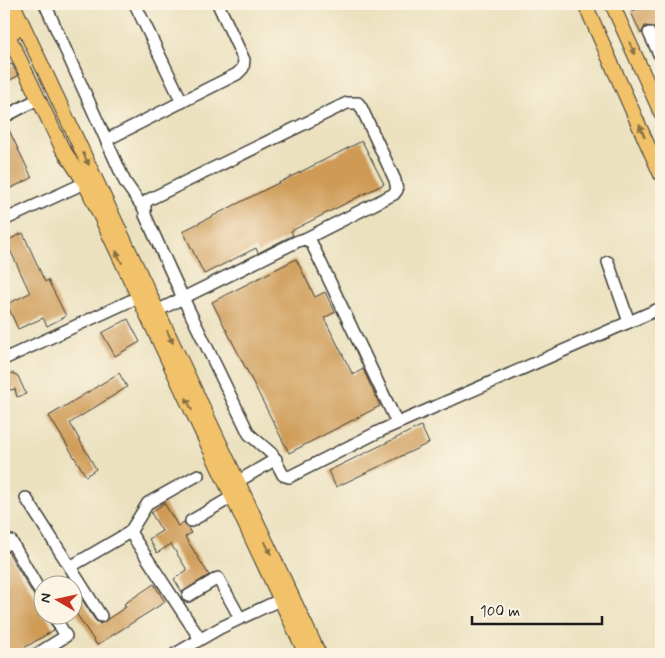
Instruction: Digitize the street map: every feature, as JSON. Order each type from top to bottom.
[{"type":"main road","points":[[13,4],[90,181],[238,502],[286,597],[319,654]]},
{"type":"main road","points":[[585,4],[661,176]]},
{"type":"main road","points":[[612,4],[661,113]]},
{"type":"main road","points":[[4,7],[70,144],[72,162]]},
{"type":"main road","points":[[4,27],[62,148],[90,181]]},
{"type":"main road","points":[[143,295],[158,311],[237,482],[238,502]]},
{"type":"main road","points":[[286,597],[306,654]]},
{"type":"street","points":[[45,4],[125,182],[144,209],[183,298],[250,434],[276,460],[283,475],[289,477],[397,423],[661,308]]},
{"type":"street","points":[[136,4],[182,102]]},
{"type":"street","points":[[106,140],[237,74],[243,68],[244,60],[218,4]]},
{"type":"street","points":[[649,33],[659,54],[661,52]]},
{"type":"street","points":[[4,116],[38,99]]},
{"type":"street","points":[[144,209],[148,200],[347,103],[358,103],[361,106],[395,180],[397,190],[394,194],[158,311]]},
{"type":"street","points":[[4,220],[90,181]]},
{"type":"street","points":[[305,239],[311,242],[397,423]]},
{"type":"street","points":[[608,262],[629,322]]},
{"type":"street","points":[[4,359],[143,295]]},
{"type":"street","points":[[237,482],[276,460]]},
{"type":"street","points":[[70,567],[130,532],[148,504],[198,475]]},
{"type":"street","points":[[26,498],[101,616]]},
{"type":"street","points":[[191,521],[238,502]]},
{"type":"street","points":[[130,532],[200,638]]},
{"type":"street","points":[[4,546],[11,541],[32,578]]},
{"type":"street","points":[[188,596],[218,578],[240,618]]},
{"type":"street","points":[[175,654],[200,638],[286,597]]},
{"type":"street","points":[[37,654],[66,636],[60,626]]},
{"type":"building","points":[[639,4],[661,4],[661,41],[653,27],[645,26],[641,34],[631,12],[641,7]]},
{"type":"building","points":[[12,64],[18,76],[4,83],[4,67]]},
{"type":"building","points":[[4,124],[6,124],[32,178],[9,189],[6,182],[4,183]]},
{"type":"building","points":[[362,141],[384,184],[291,231],[293,235],[258,253],[256,248],[204,274],[183,231]]},
{"type":"building","points":[[23,233],[45,282],[48,280],[66,316],[47,326],[43,318],[18,329],[7,304],[30,293],[6,241]]},
{"type":"building","points":[[296,259],[315,297],[325,292],[335,312],[324,318],[353,375],[363,369],[380,406],[289,453],[212,302]]},
{"type":"building","points":[[128,319],[140,342],[115,356],[102,333]]},
{"type":"building","points":[[12,373],[18,376],[26,394],[17,397],[15,389],[10,390],[4,386],[4,378]]},
{"type":"building","points":[[119,373],[127,387],[70,423],[96,469],[86,476],[49,416]]},
{"type":"building","points":[[421,426],[429,443],[336,487],[328,471]]},
{"type":"building","points":[[164,503],[178,526],[184,522],[188,528],[191,533],[185,537],[209,575],[182,592],[174,579],[187,570],[171,544],[157,553],[149,539],[162,531],[151,513]]},
{"type":"building","points":[[8,552],[32,592],[32,626],[52,626],[54,630],[14,654],[4,654],[4,553]]},
{"type":"building","points":[[154,584],[165,602],[97,645],[82,622],[82,600],[95,620],[100,624],[126,607],[124,604]]}]
